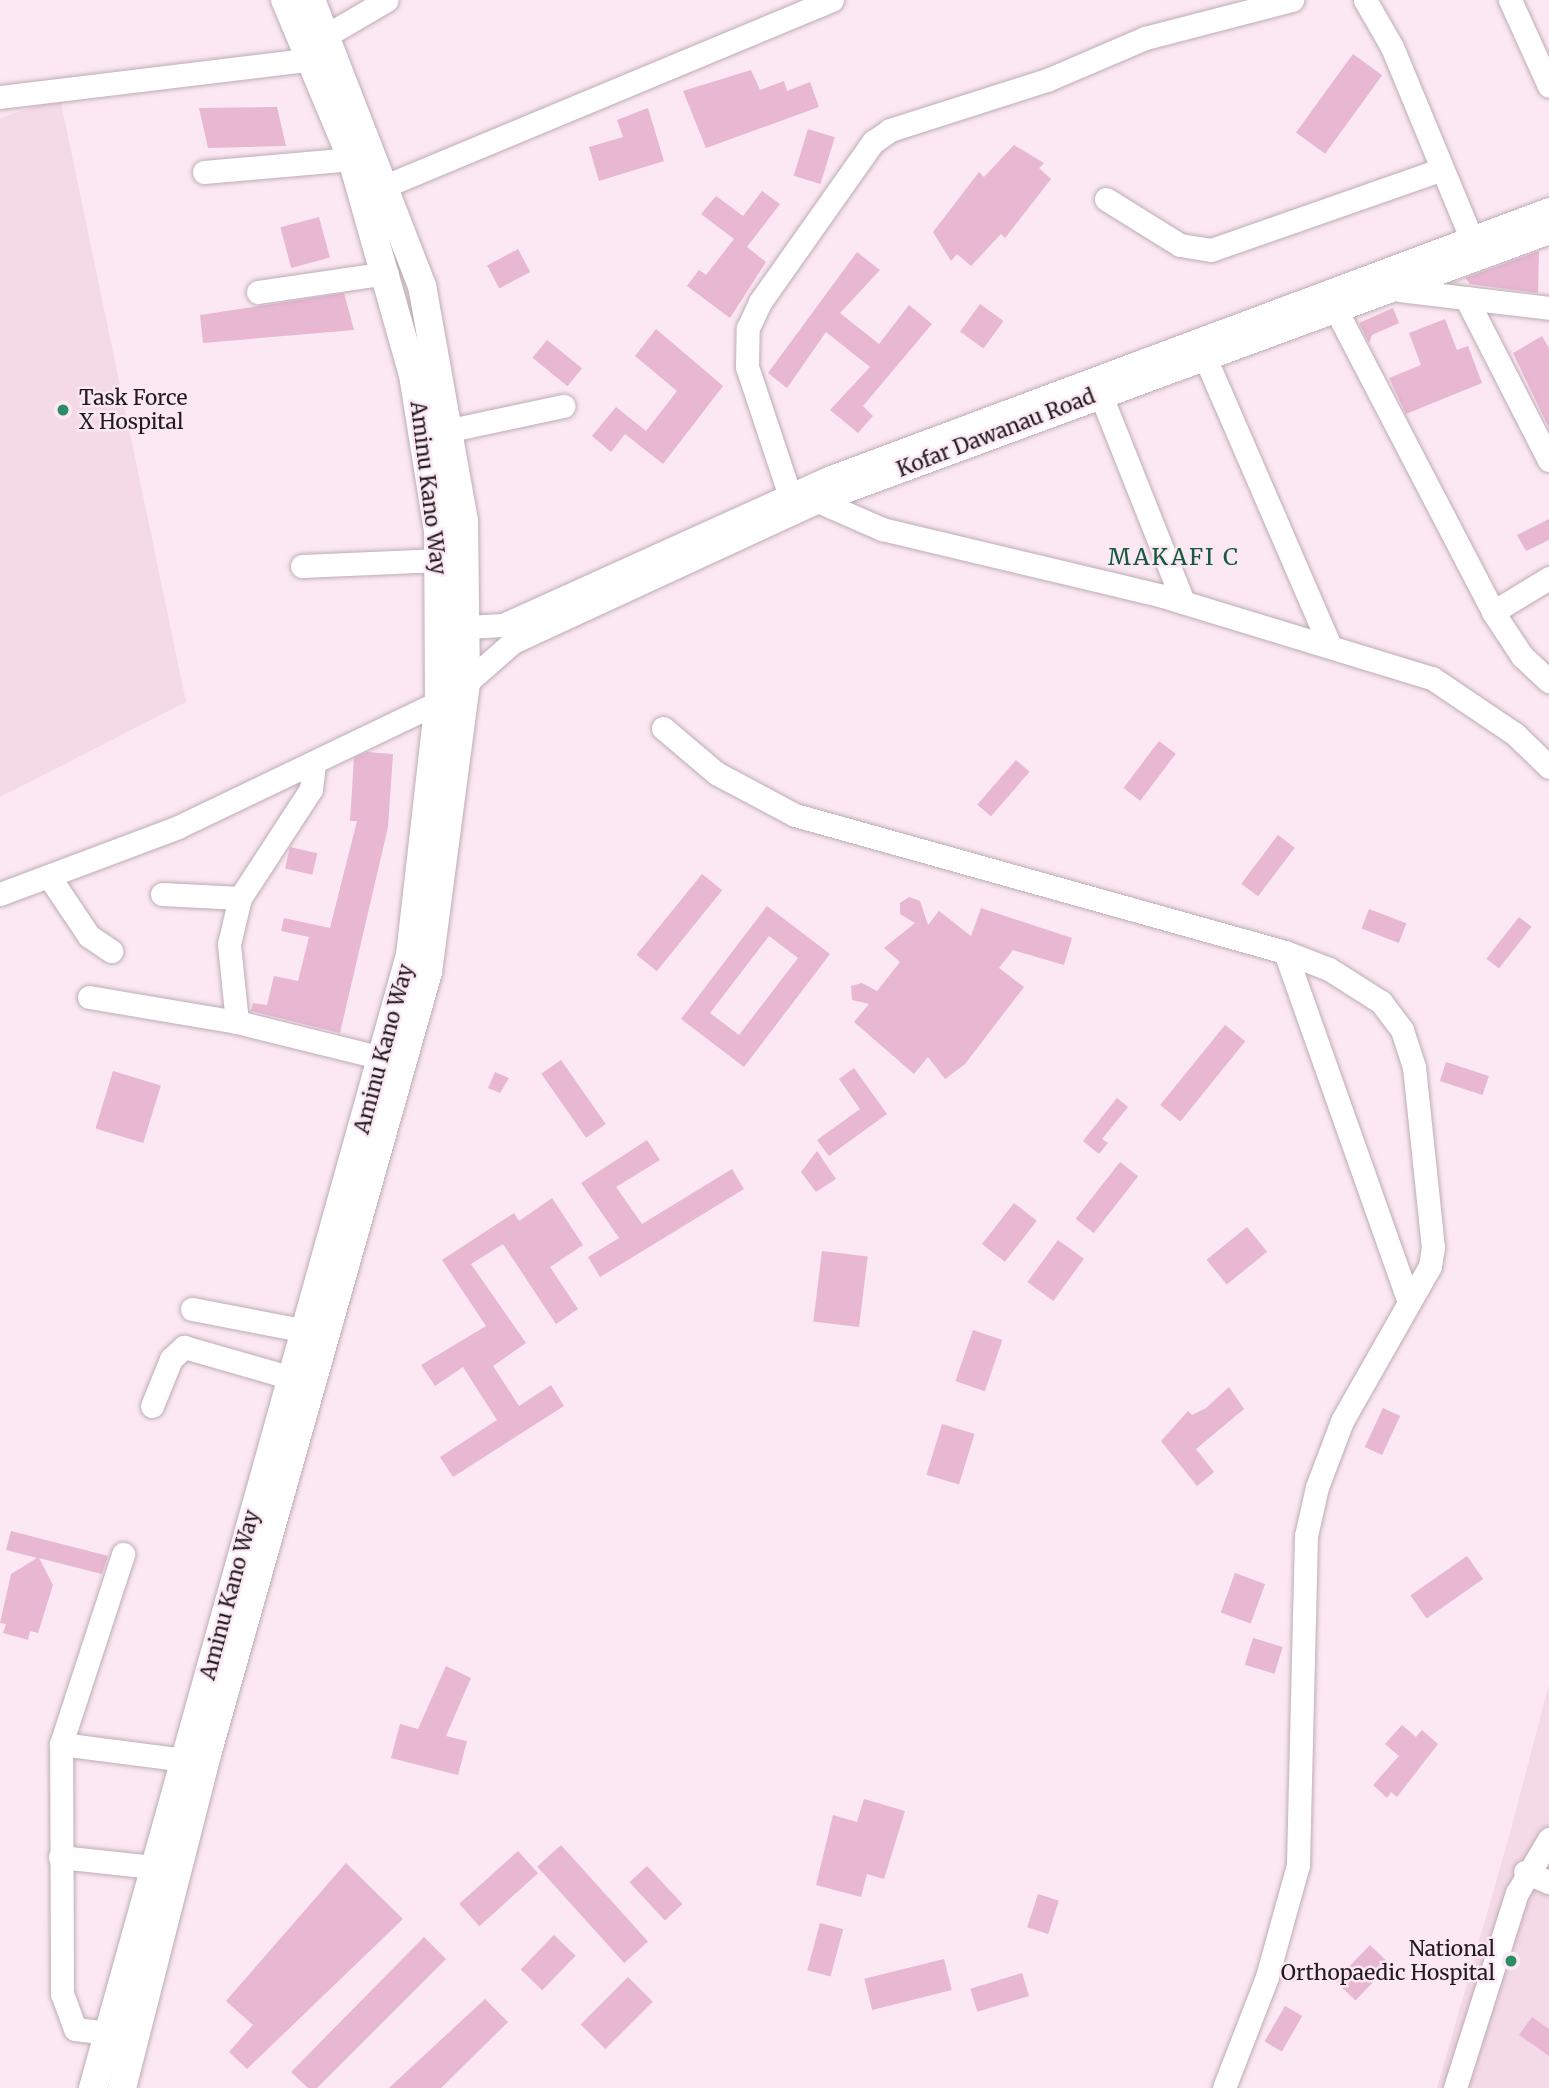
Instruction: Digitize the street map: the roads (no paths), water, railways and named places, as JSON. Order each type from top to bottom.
[{"type":"main road","name":"Aminu Kano Way","points":[[127,2083],[336,1267],[417,913],[439,702],[440,560],[413,375],[352,159],[307,60],[285,0]]},
{"type":"main road","name":"Aminu Kano Way","points":[[93,2088],[292,1377],[306,1331],[336,1267],[428,972],[466,683],[464,521],[450,430],[422,286],[327,35],[311,0]]},
{"type":"main road","points":[[389,283],[422,286]]},
{"type":"street","points":[[327,35],[387,0]]},
{"type":"street","points":[[385,186],[832,0]]},
{"type":"street","points":[[790,496],[747,367],[748,328],[760,302],[873,142],[890,131],[1047,80],[1145,37],[1292,0]]},
{"type":"street","points":[[1365,0],[1471,238]]},
{"type":"street","points":[[1510,0],[1549,86]]},
{"type":"street","points":[[0,97],[307,60]]},
{"type":"street","points":[[204,172],[352,159]]},
{"type":"street","points":[[1106,199],[1180,245],[1211,250],[1442,169]]},
{"type":"street","name":"Kofar Dawanau Road","points":[[466,627],[503,625],[790,496],[1549,209]]},
{"type":"street","name":"Kofar Dawanau Road","points":[[466,683],[513,642],[818,501],[1100,393],[1549,232]]},
{"type":"street","points":[[258,292],[389,283]]},
{"type":"street","points":[[1392,289],[1549,308]]},
{"type":"street","points":[[1466,298],[1549,460]]},
{"type":"street","points":[[1335,308],[1493,612],[1522,656],[1549,681]]},
{"type":"street","points":[[1204,355],[1330,646]]},
{"type":"street","points":[[1100,393],[1183,602]]},
{"type":"street","points":[[450,430],[563,405]]},
{"type":"street","points":[[818,501],[882,529],[1183,602],[1330,646],[1456,690],[1549,767]]},
{"type":"street","points":[[302,566],[440,560]]},
{"type":"street","points":[[1493,612],[1549,578]]},
{"type":"street","points":[[0,894],[50,878],[314,765],[439,702]]},
{"type":"street","points":[[663,727],[716,773],[795,815],[1285,953],[1329,969],[1370,996],[1402,1030],[1419,1104],[1433,1247],[1409,1303],[1342,1421],[1317,1486],[1306,1536],[1298,1865],[1267,1978],[1224,2088]]},
{"type":"street","points":[[237,1022],[229,944],[240,898],[312,789],[314,765]]},
{"type":"street","points":[[50,878],[89,936],[111,951]]},
{"type":"street","points":[[162,894],[240,898]]},
{"type":"street","points":[[1285,953],[1409,1303]]},
{"type":"street","points":[[89,997],[237,1022],[382,1058]]},
{"type":"street","points":[[192,1309],[306,1331]]},
{"type":"street","points":[[152,1406],[172,1359],[184,1346],[292,1377]]},
{"type":"street","points":[[108,2033],[75,2029],[66,2012],[60,1857],[61,1744],[123,1554]]},
{"type":"street","points":[[61,1744],[184,1760]]},
{"type":"street","points":[[1455,2088],[1525,1872],[1549,1839]]},
{"type":"street","points":[[60,1857],[153,1867]]},
{"type":"street","points":[[1525,1872],[1549,1882]]},
{"type":"place","name":"Task Force X Hospital","points":[[63,410]]},
{"type":"place","name":"National Orthopaedic Hospital","points":[[1511,1961]]},
{"type":"district","name":"MAKAFI C","points":[[1174,557]]}]
